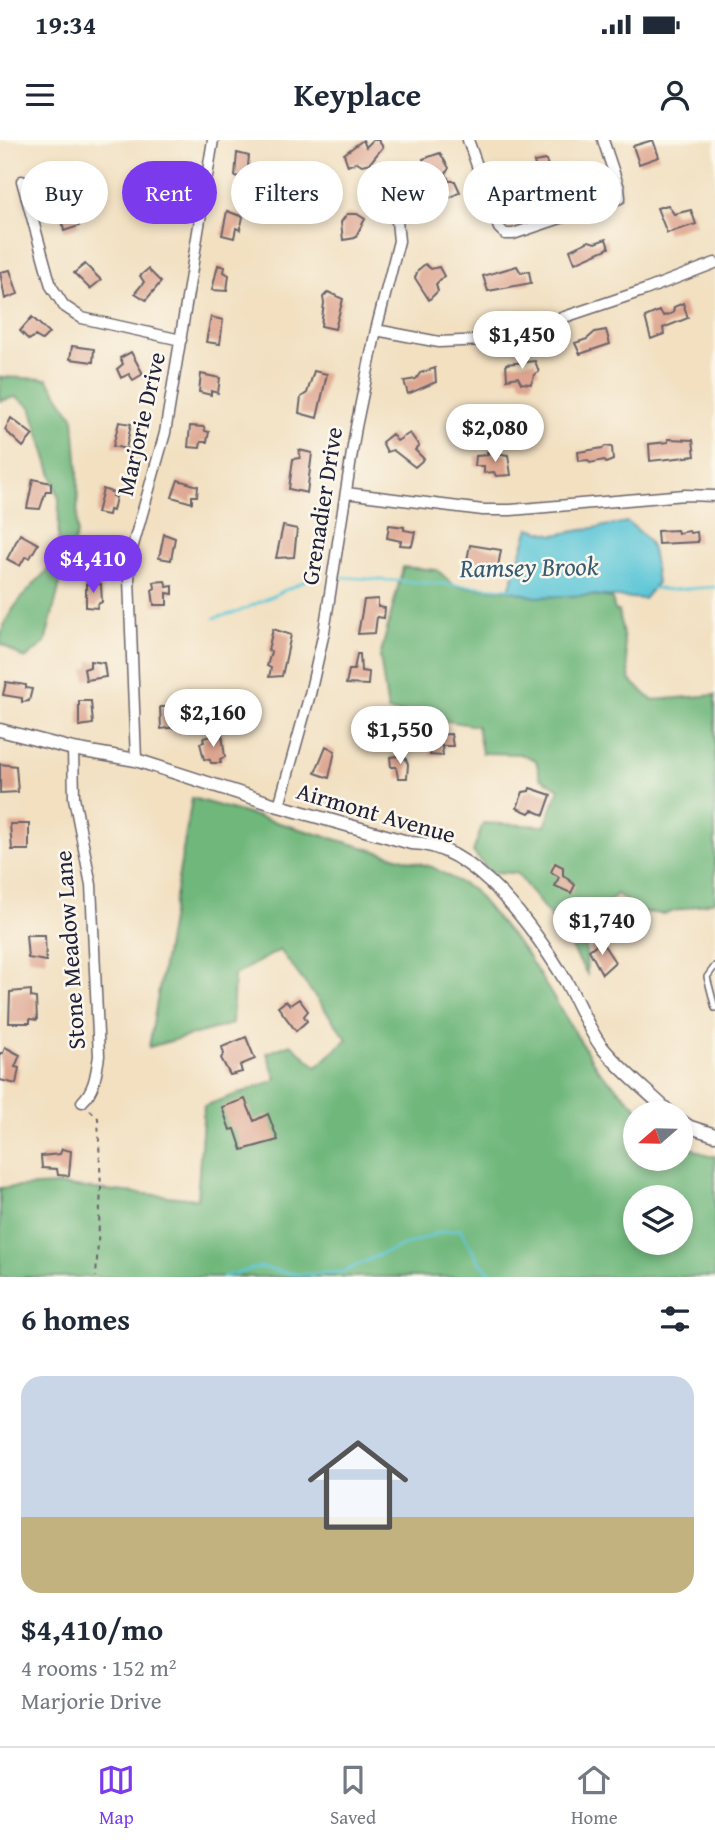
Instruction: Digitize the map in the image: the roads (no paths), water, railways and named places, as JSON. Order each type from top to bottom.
[{"type":"street","name":"Marjorie Drive","points":[[136,760],[129,579],[131,559],[165,432],[213,140]]},
{"type":"street","points":[[468,140],[499,228],[505,234],[513,234],[620,198],[603,140]]},
{"type":"street","points":[[34,224],[51,286],[64,306],[82,318],[181,340]]},
{"type":"street","name":"Grenadier Drive","points":[[279,806],[321,644],[356,427],[376,330],[399,241],[397,224]]},
{"type":"street","points":[[376,330],[439,342],[508,336],[645,290],[715,263]]},
{"type":"street","points":[[346,493],[483,510],[685,495],[715,496]]},
{"type":"street","name":"Airmont Avenue","points":[[0,730],[73,749],[136,760],[279,806],[411,844],[431,846],[468,863],[510,903],[545,950],[601,1046],[658,1101]]},
{"type":"street","name":"Stone Meadow Lane","points":[[73,749],[74,797],[91,885],[99,1056],[90,1093],[82,1102]]},
{"type":"street","points":[[693,1128],[715,1135]]},
{"type":"lane","points":[[715,966],[707,977],[715,1008]]},
{"type":"water","points":[[627,522],[644,535],[653,555],[657,583],[644,599],[591,595],[536,597],[509,590],[529,528],[554,535]]},
{"type":"waterway","name":"Ramsey Brook","points":[[214,618],[238,612],[320,574]]},
{"type":"waterway","name":"Ramsey Brook","points":[[342,577],[513,589]]},
{"type":"waterway","name":"Ramsey Brook","points":[[652,588],[669,590],[715,587]]},
{"type":"waterway","points":[[223,1277],[259,1267],[300,1275],[343,1272],[381,1254],[438,1233],[460,1229],[480,1263],[496,1277]]}]
